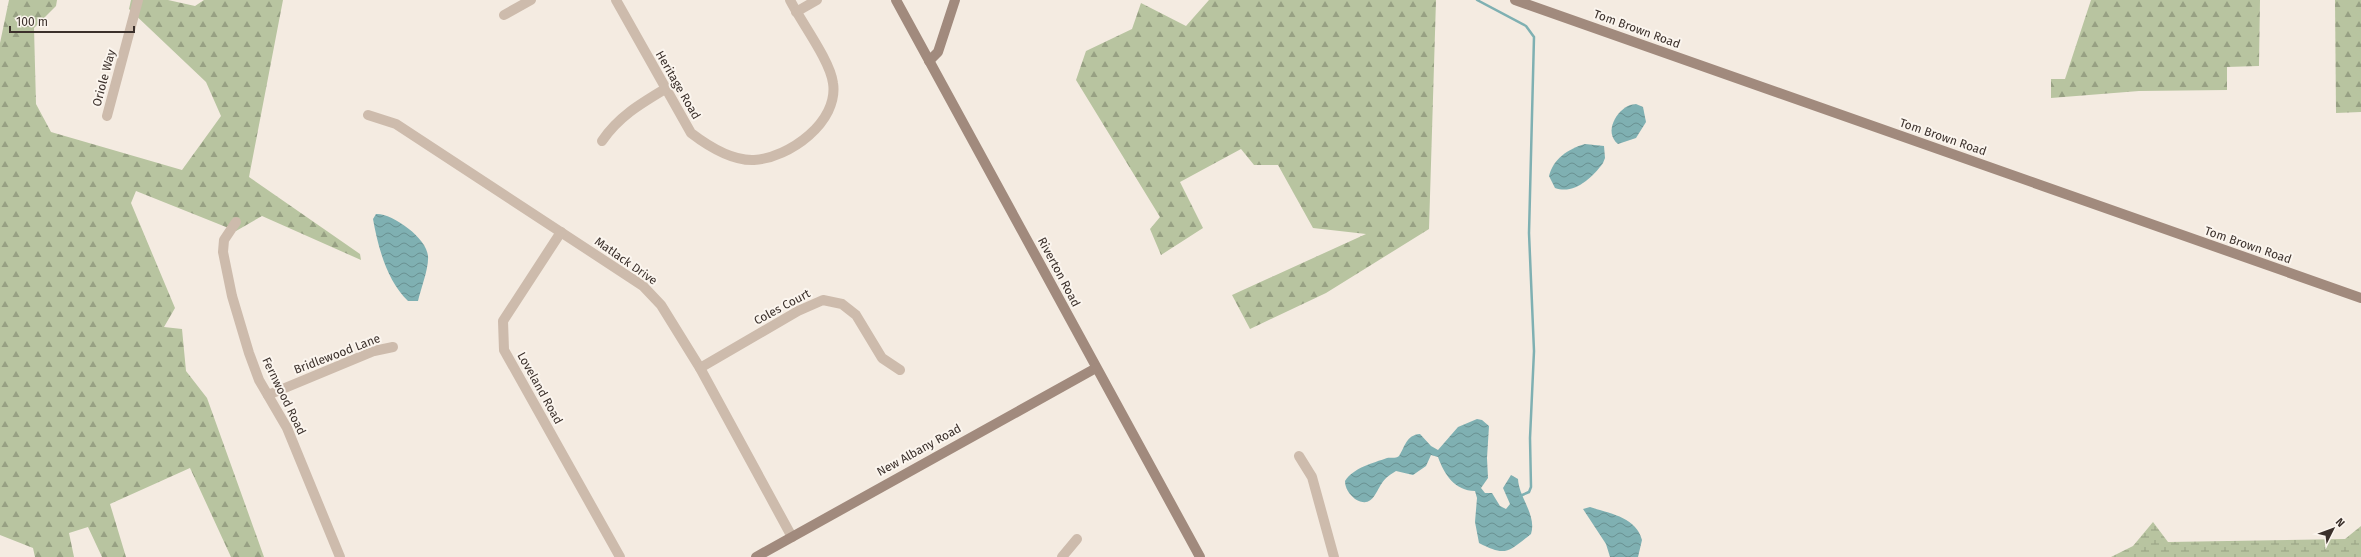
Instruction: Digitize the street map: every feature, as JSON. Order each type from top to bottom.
[{"type":"main road","name":"Riverton Road","points":[[896,0],[1200,557]]},
{"type":"main road","points":[[929,60],[938,52],[955,0]]},
{"type":"main road","name":"Tom Brown Road","points":[[1516,0],[2361,298]]},
{"type":"main road","name":"New Albany Road","points":[[756,557],[1096,368]]},
{"type":"street","name":"Oriole Way","points":[[108,116],[138,0]]},
{"type":"street","points":[[504,15],[531,0]]},
{"type":"street","name":"Heritage Road","points":[[616,0],[685,125],[705,144],[736,158],[753,160],[769,158],[809,136],[821,124],[833,101],[833,83],[827,66],[796,12]]},
{"type":"street","points":[[790,0],[796,12],[818,0]]},
{"type":"street","points":[[602,141],[610,128],[624,114],[665,89]]},
{"type":"street","name":"Matlack Drive","points":[[368,115],[396,124],[643,286],[661,305],[700,368],[792,537]]},
{"type":"street","name":"Fernwood Road","points":[[236,222],[224,240],[224,261],[249,353],[268,395],[287,428],[340,557]]},
{"type":"street","name":"Loveland Road","points":[[561,232],[503,321],[504,350],[620,557]]},
{"type":"street","name":"Coles Court","points":[[700,368],[798,311],[823,300],[842,304],[856,315],[882,358],[900,370]]},
{"type":"street","name":"Bridlewood Lane","points":[[268,395],[374,351],[392,347]]},
{"type":"street","points":[[1299,456],[1312,477],[1334,557]]},
{"type":"street","points":[[1062,557],[1077,539]]},
{"type":"green space","points":[[9,0],[57,0],[56,6],[34,28],[36,104],[51,132],[182,170],[221,116],[206,82],[129,9],[131,0],[168,0],[195,6],[204,0],[283,0],[249,177],[360,254],[361,260],[262,216],[236,231],[136,191],[131,203],[175,308],[164,327],[182,329],[186,371],[207,398],[264,557],[231,557],[190,468],[110,504],[126,557],[102,557],[88,527],[69,533],[74,557],[35,557],[33,548],[0,535],[0,43]]},
{"type":"green space","points":[[1209,0],[1436,0],[1429,229],[1326,293],[1250,329],[1232,295],[1366,234],[1313,228],[1278,165],[1254,165],[1241,149],[1180,182],[1203,228],[1161,255],[1150,229],[1160,217],[1076,80],[1086,51],[1132,29],[1141,3],[1186,26]]},
{"type":"green space","points":[[2091,0],[2260,0],[2259,66],[2227,67],[2227,90],[2139,91],[2051,98],[2051,79],[2065,79]]},
{"type":"green space","points":[[2335,0],[2361,0],[2361,112],[2336,113]]},
{"type":"green space","points":[[2153,522],[2168,542],[2345,539],[2361,526],[2361,557],[2111,557],[2133,546]]},
{"type":"water","points":[[1636,104],[1643,107],[1646,122],[1636,138],[1618,144],[1612,134],[1612,128],[1617,116],[1630,105]]},
{"type":"water","points":[[1585,144],[1604,146],[1605,158],[1603,163],[1594,174],[1582,184],[1569,189],[1562,190],[1555,188],[1549,176],[1554,165],[1567,152]]},
{"type":"water","points":[[376,214],[391,218],[408,228],[422,242],[426,249],[428,261],[418,301],[408,301],[394,284],[389,274],[384,263],[375,230],[373,219]]},
{"type":"water","points":[[1477,419],[1482,420],[1489,426],[1487,458],[1488,478],[1481,488],[1485,493],[1492,493],[1500,506],[1506,509],[1510,504],[1503,488],[1511,475],[1518,479],[1521,493],[1532,520],[1531,534],[1512,548],[1501,551],[1479,543],[1475,522],[1477,498],[1475,491],[1456,485],[1447,475],[1438,457],[1431,455],[1426,466],[1413,475],[1396,471],[1394,472],[1385,479],[1375,495],[1369,501],[1361,502],[1355,499],[1348,491],[1345,481],[1349,476],[1364,466],[1387,458],[1399,456],[1406,442],[1415,435],[1420,434],[1431,446],[1438,450],[1458,427]]},
{"type":"water","points":[[1590,507],[1614,514],[1628,521],[1634,526],[1639,532],[1642,540],[1638,557],[1610,557],[1606,544],[1583,509]]},
{"type":"waterway","points":[[1477,0],[1526,26],[1534,37],[1529,233],[1534,351],[1530,438],[1531,487],[1529,492],[1520,496]]}]
